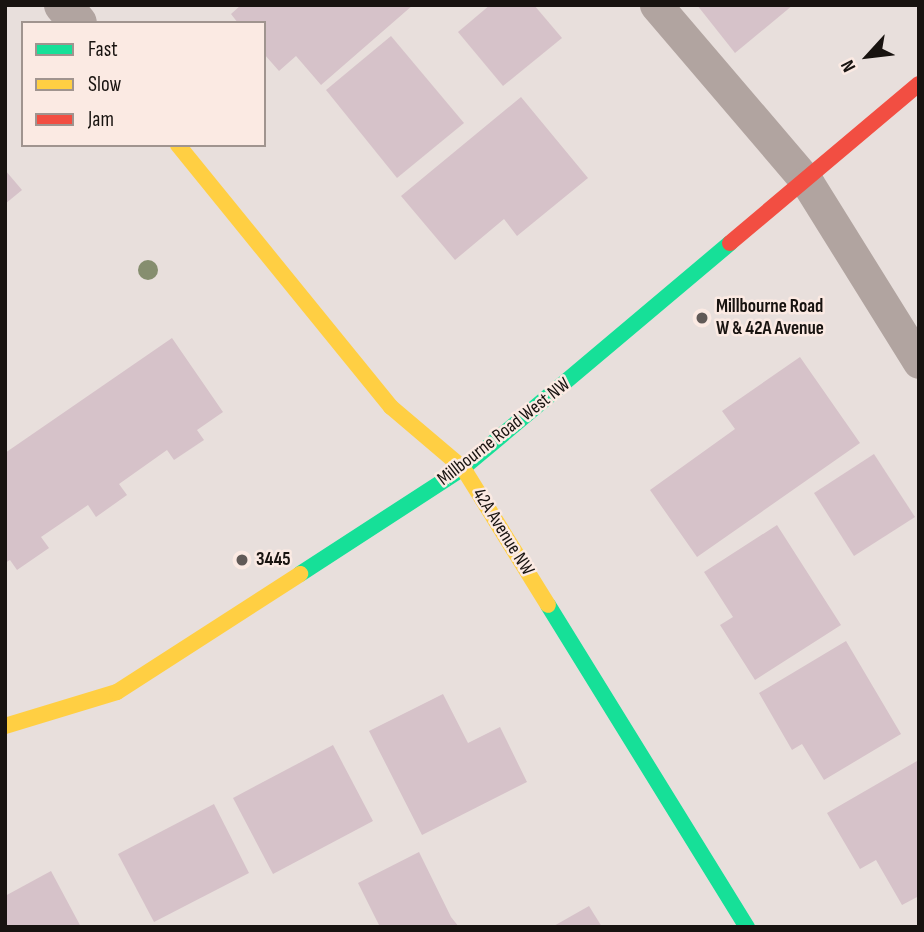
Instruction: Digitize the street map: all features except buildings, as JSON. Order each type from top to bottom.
[{"type":"street","points":[[63,5],[76,21]]},
{"type":"street","name":"Millbourne Road West NW","points":[[5,726],[117,692],[463,468],[807,182],[919,84]]},
{"type":"street","name":"42A Avenue NW","points":[[180,147],[391,407],[463,468],[747,927]]},
{"type":"lane","points":[[656,5],[807,182],[919,362]]},
{"type":"traffic: fast","points":[[300,574],[463,468],[730,243]]},
{"type":"traffic: fast","points":[[548,605],[747,927]]},
{"type":"traffic: slow","points":[[180,147],[391,407],[463,468],[548,605]]},
{"type":"traffic: slow","points":[[5,726],[117,692],[300,574]]},
{"type":"traffic: jam","points":[[730,243],[919,84]]},
{"type":"place","name":"Millbourne Road W & 42A Avenue","points":[[702,318]]},
{"type":"place","name":"3445","points":[[242,560]]}]
